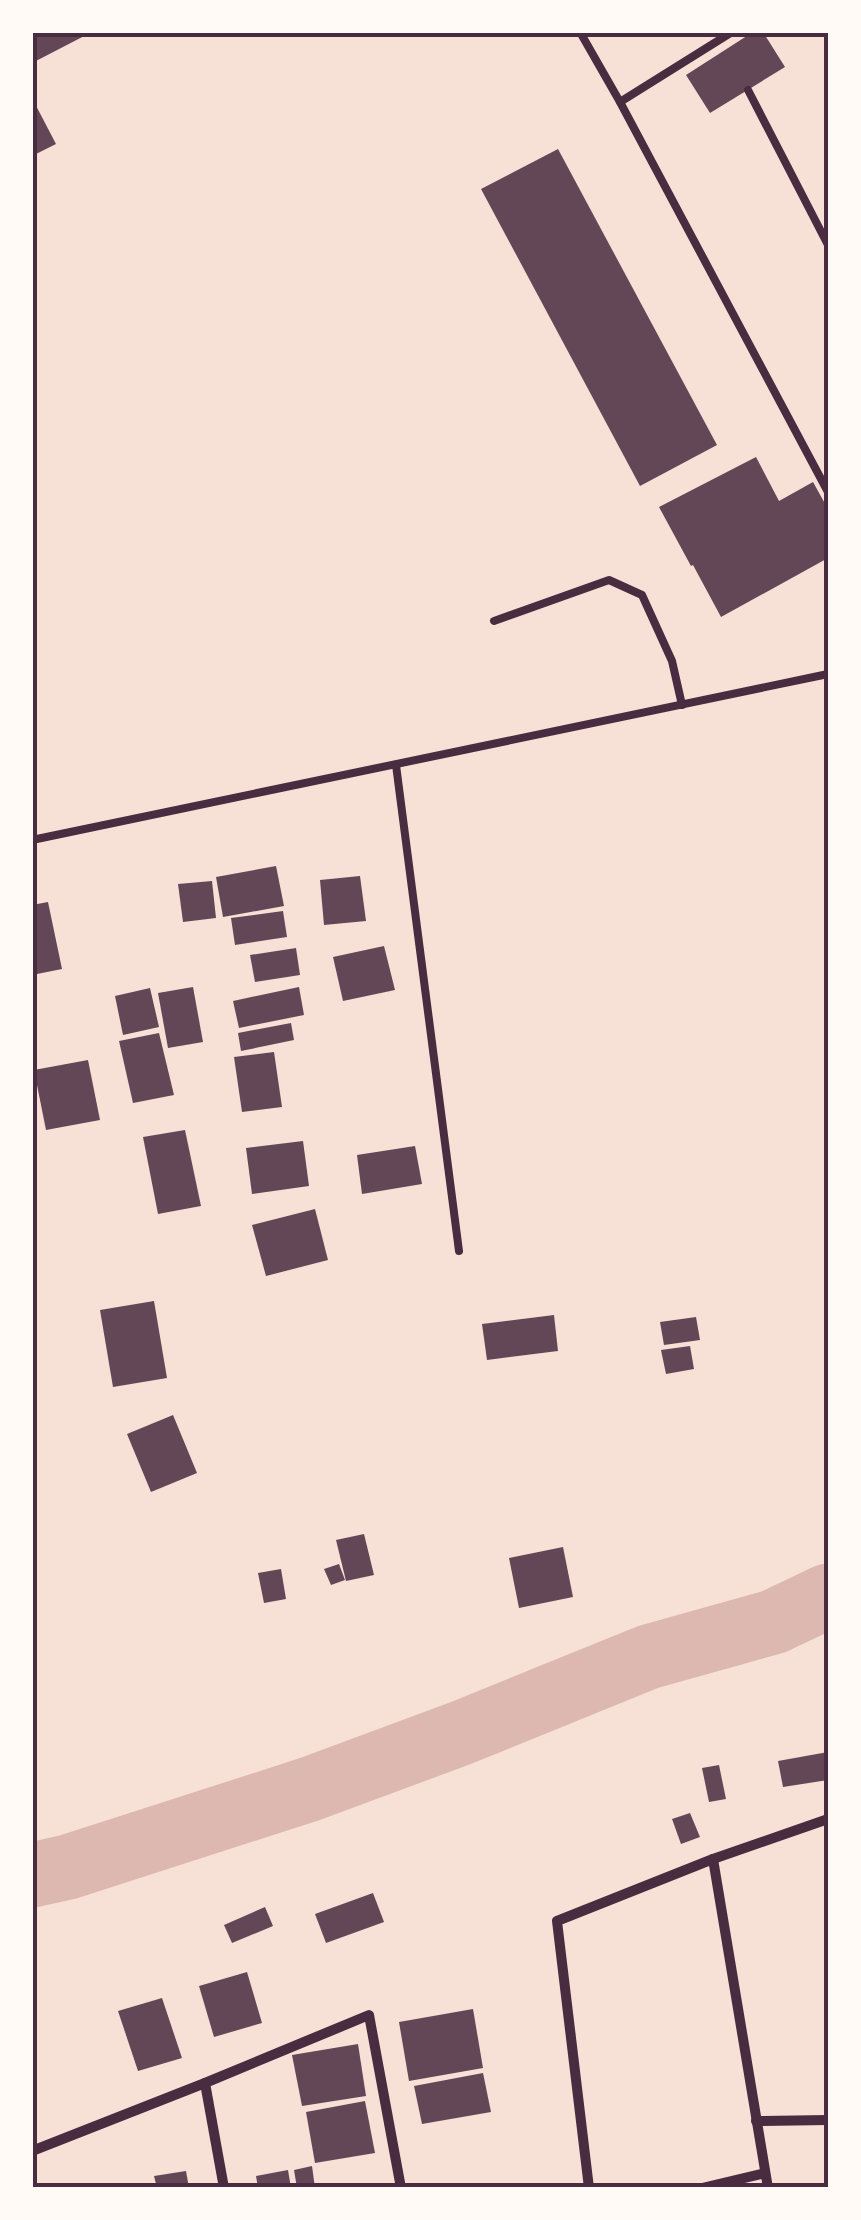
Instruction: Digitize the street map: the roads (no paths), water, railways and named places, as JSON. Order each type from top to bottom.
[{"type":"street","points":[[589,2188],[557,1921],[713,1859],[828,1819]]},
{"type":"street","points":[[713,1859],[768,2188]]},
{"type":"street","points":[[32,2151],[369,2015],[401,2188]]},
{"type":"street","points":[[205,2083],[224,2188]]},
{"type":"street","points":[[756,2121],[828,2120]]},
{"type":"street","points":[[702,2188],[765,2173]]},
{"type":"lane","points":[[580,32],[828,492]]},
{"type":"lane","points":[[620,102],[732,32]]},
{"type":"lane","points":[[722,38],[728,48]]},
{"type":"lane","points":[[748,90],[828,245]]},
{"type":"lane","points":[[494,621],[610,580],[642,596],[672,661],[682,705]]},
{"type":"lane","points":[[32,840],[828,674]]},
{"type":"lane","points":[[396,765],[459,1251]]},
{"type":"waterway","points":[[32,1875],[310,1789],[648,1657],[773,1622],[828,1596]]}]
